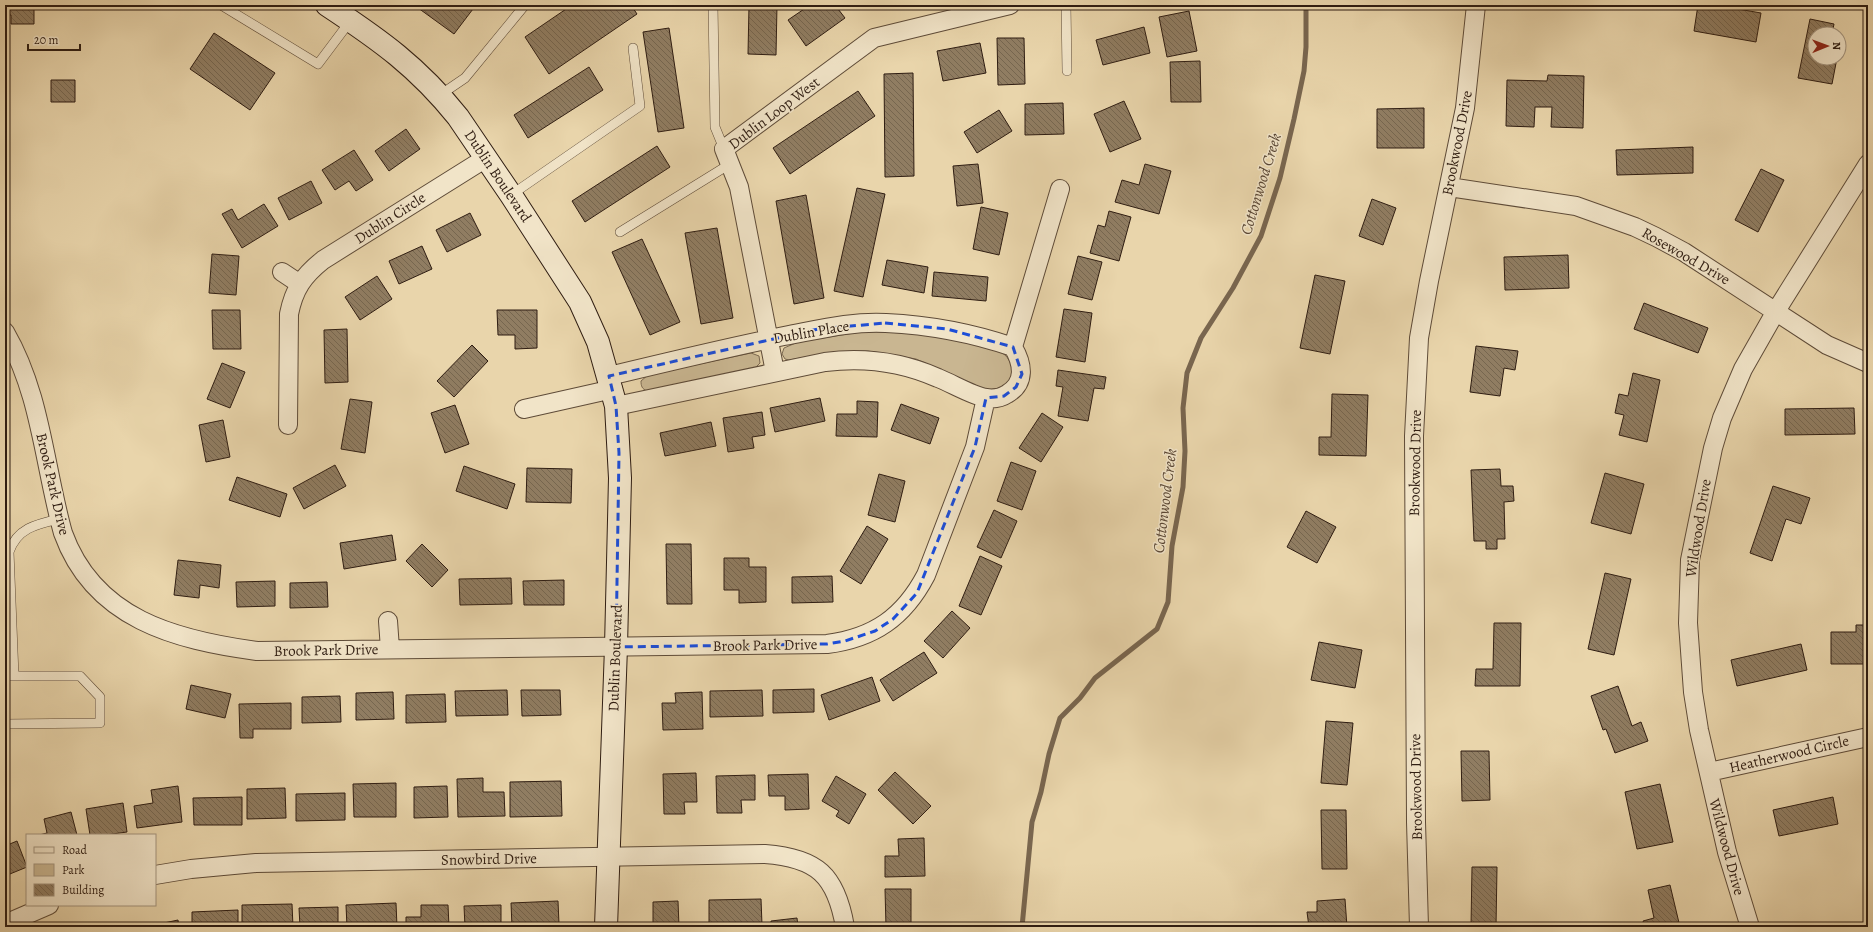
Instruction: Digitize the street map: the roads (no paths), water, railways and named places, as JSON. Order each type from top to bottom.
[{"type":"main road","name":"Dublin Boulevard","points":[[332,6],[393,50],[422,76],[440,96],[486,158],[580,302],[598,342],[612,390],[620,478],[616,647],[606,927]]},
{"type":"street","name":"Dublin Loop West","points":[[775,372],[739,187],[727,156],[874,38],[1010,5]]},
{"type":"street","name":"Brookwood Drive","points":[[1420,927],[1416,814],[1414,436],[1420,338],[1428,281],[1465,108],[1476,5]]},
{"type":"street","name":"Dublin Circle","points":[[288,425],[289,314],[292,297],[300,284],[310,271],[323,260],[486,158]]},
{"type":"street","name":"Wildwood Drive","points":[[1750,927],[1716,811],[1699,730],[1691,668],[1688,623],[1690,560],[1705,479],[1722,418],[1743,370],[1776,311],[1868,164]]},
{"type":"street","name":"Rosewood Drive","points":[[1449,187],[1576,206],[1656,236],[1776,311],[1827,345],[1868,363]]},
{"type":"street","points":[[524,409],[612,390],[775,372],[825,362],[856,359],[870,360],[918,370],[986,398],[1004,396],[1012,391],[1020,381],[1022,374],[1021,362],[1013,347],[1060,189]]},
{"type":"street","points":[[282,272],[300,284]]},
{"type":"street","name":"Dublin Place","points":[[612,390],[768,340],[843,326],[885,323],[947,329],[989,339],[1013,347]]},
{"type":"street","name":"Brook Park Drive","points":[[5,332],[11,356],[24,369],[38,416],[59,519],[66,542],[72,554],[94,586],[113,605],[138,619],[176,635],[218,646],[257,651],[827,644],[845,642],[875,631],[893,619],[917,593],[926,575],[974,447],[986,398]]},
{"type":"street","name":"Brook Park Drive","points":[[388,621],[390,649]]},
{"type":"street","name":"Heatherwood Circle","points":[[1709,772],[1868,737]]},
{"type":"street","name":"Snowbird Drive","points":[[156,875],[197,868],[256,863],[765,854],[784,855],[824,867],[841,906],[845,927]]},
{"type":"street","points":[[5,924],[47,906]]},
{"type":"lane","points":[[221,5],[318,64],[351,20]]},
{"type":"lane","points":[[440,96],[465,78],[525,5]]},
{"type":"lane","points":[[620,232],[727,156],[715,127],[713,5]]},
{"type":"lane","points":[[1066,5],[1067,71]]},
{"type":"lane","points":[[511,195],[640,106],[633,48]]},
{"type":"lane","points":[[5,724],[100,723],[100,697],[80,676],[10,676],[9,552],[18,536],[26,529],[34,525],[59,519]]},
{"type":"waterway","name":"Cottonwood Creek","points":[[1022,927],[1032,822],[1041,792],[1049,754],[1060,718],[1080,698],[1095,678],[1157,629],[1168,602],[1172,546],[1183,487],[1185,451],[1183,408],[1187,373],[1201,338],[1233,288],[1261,236],[1280,178],[1304,71],[1306,47],[1306,5]]}]
